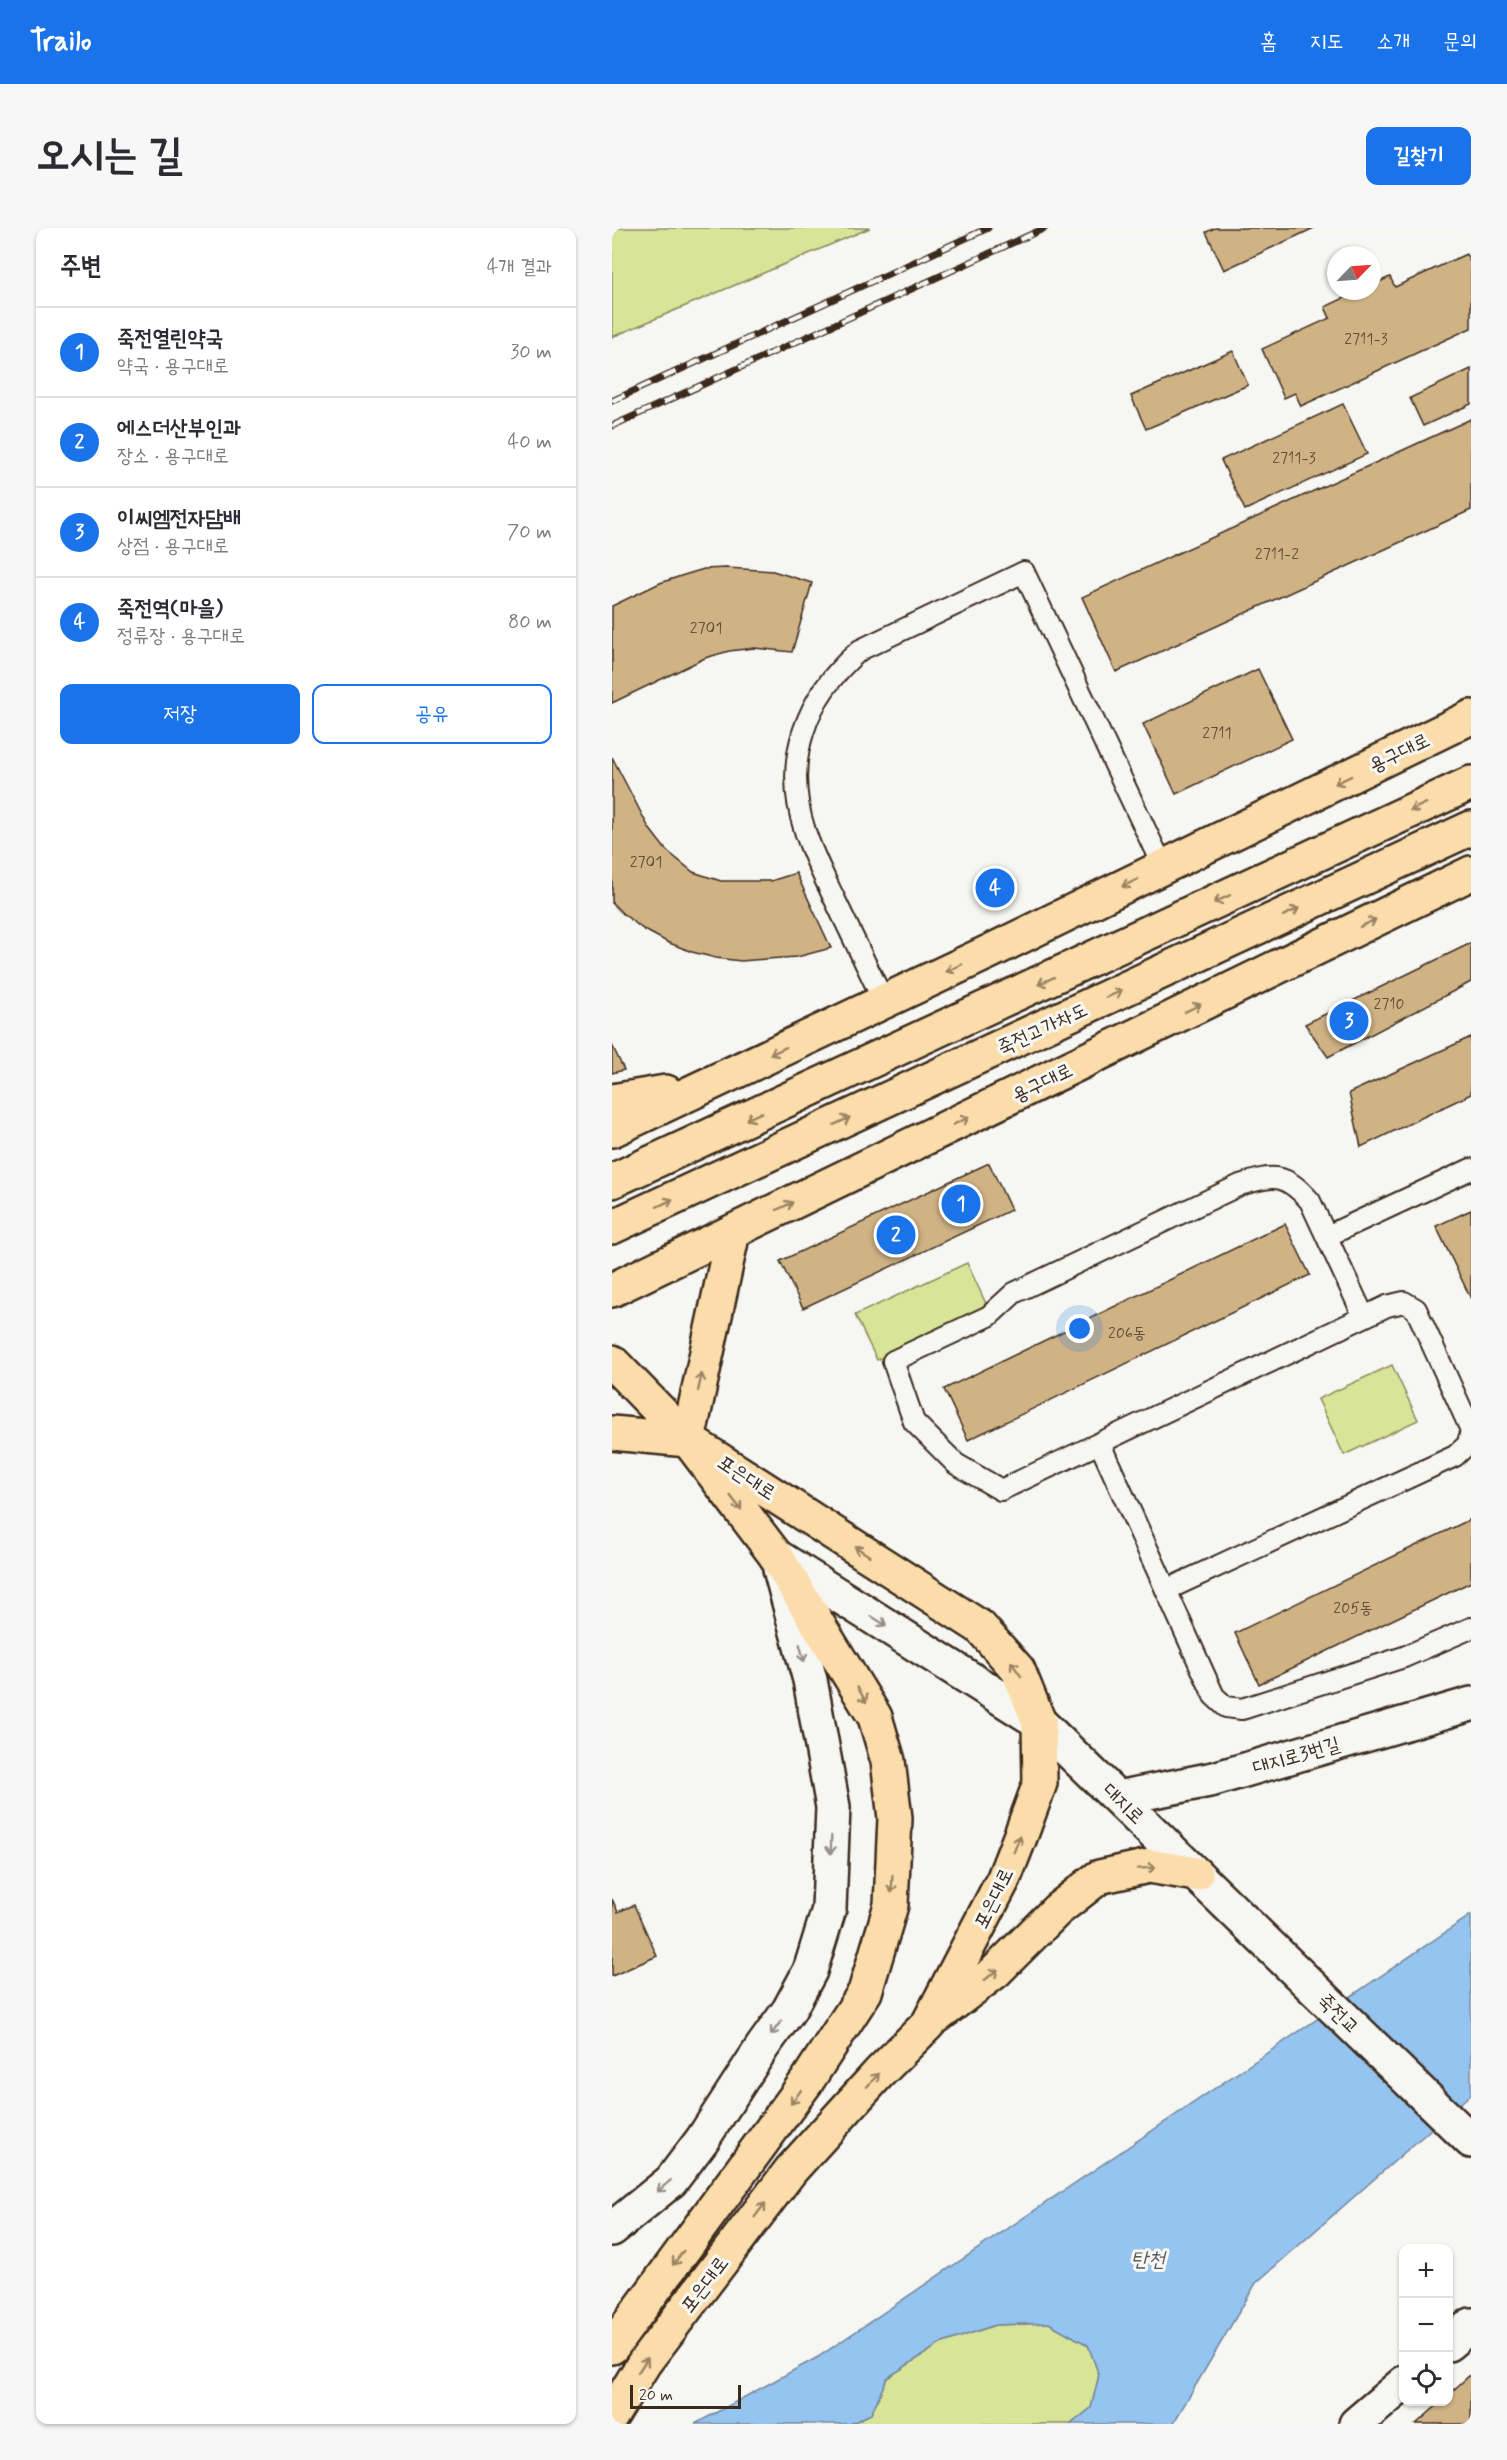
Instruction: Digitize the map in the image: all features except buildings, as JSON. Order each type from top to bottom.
[{"type":"main road","name":"용구대로","points":[[612,1130],[884,1002],[1471,717]]},
{"type":"main road","name":"죽전고가차도","points":[[612,1181],[1471,783]]},
{"type":"main road","name":"죽전고가차도","points":[[612,1227],[1471,828]]},
{"type":"main road","name":"용구대로","points":[[612,1290],[1471,873]]},
{"type":"main road","points":[[612,1101],[706,1085]]},
{"type":"main road","points":[[612,1433],[688,1440],[733,1232]]},
{"type":"main road","name":"포은대로","points":[[612,1362],[688,1440],[776,1556],[875,1717],[888,1761],[895,1818],[891,1905],[865,1992],[807,2081],[612,2347]]},
{"type":"main road","name":"포은대로","points":[[612,2415],[644,2363],[791,2169],[879,2073],[928,2024],[1004,1878],[1040,1783],[1039,1722],[1018,1670],[980,1628],[688,1440]]},
{"type":"main road","points":[[928,2024],[995,1972],[1058,1910],[1099,1877],[1149,1866],[1202,1879]]},
{"type":"street","name":"대지로","points":[[776,1556],[1039,1722],[1202,1879]]},
{"type":"street","points":[[612,2229],[671,2181],[702,2140],[756,2055],[789,2010],[810,1971],[829,1909],[833,1807],[810,1680],[776,1556]]},
{"type":"street","name":"대지로3번길","points":[[1118,1798],[1214,1779],[1471,1704]]},
{"type":"street","name":"죽전교","points":[[1202,1879],[1471,2141]]},
{"type":"street","points":[[1453,2341],[1471,2325]]},
{"type":"street","points":[[1356,2424],[1399,2387]]},
{"type":"lane","points":[[884,1002],[804,829],[797,798],[795,772],[799,741],[824,688],[840,667],[860,650],[1024,572],[1163,867]]},
{"type":"lane","points":[[1327,1236],[1471,1169]]},
{"type":"lane","points":[[1166,1590],[1455,1456],[1468,1444],[1471,1430],[1416,1309],[1404,1302],[1387,1306],[1100,1444],[1001,1490],[956,1464],[914,1422],[893,1361],[989,1316],[1014,1293],[1240,1185],[1263,1178],[1281,1177],[1296,1186],[1310,1201],[1364,1317]]},
{"type":"lane","points":[[1100,1444],[1214,1696],[1226,1707],[1242,1709],[1404,1657],[1471,1628]]},
{"type":"green space","points":[[612,228],[870,228],[612,337]]},
{"type":"green space","points":[[967,1263],[988,1308],[877,1360],[855,1315]]},
{"type":"green space","points":[[1392,1365],[1418,1420],[1344,1455],[1318,1399]]},
{"type":"green space","points":[[1049,2323],[1088,2345],[1099,2375],[1091,2408],[1071,2424],[850,2424],[871,2414],[887,2378],[940,2344],[995,2325]]},
{"type":"water","name":"탄천","points":[[1471,1915],[1471,2094],[1256,2283],[1173,2424],[1071,2424],[1091,2408],[1099,2375],[1088,2345],[1049,2323],[995,2325],[940,2344],[887,2378],[871,2414],[850,2424],[695,2424],[818,2357]]},
{"type":"railway","points":[[612,401],[988,228]]},
{"type":"railway","points":[[612,426],[1045,228]]},
{"type":"place","name":"죽전역(마을)","points":[[995,888]]},
{"type":"place","name":"이씨엠전자담배","points":[[1349,1021]]},
{"type":"place","name":"죽전열린약국","points":[[961,1204]]},
{"type":"place","name":"에스더산부인과","points":[[896,1235]]}]
